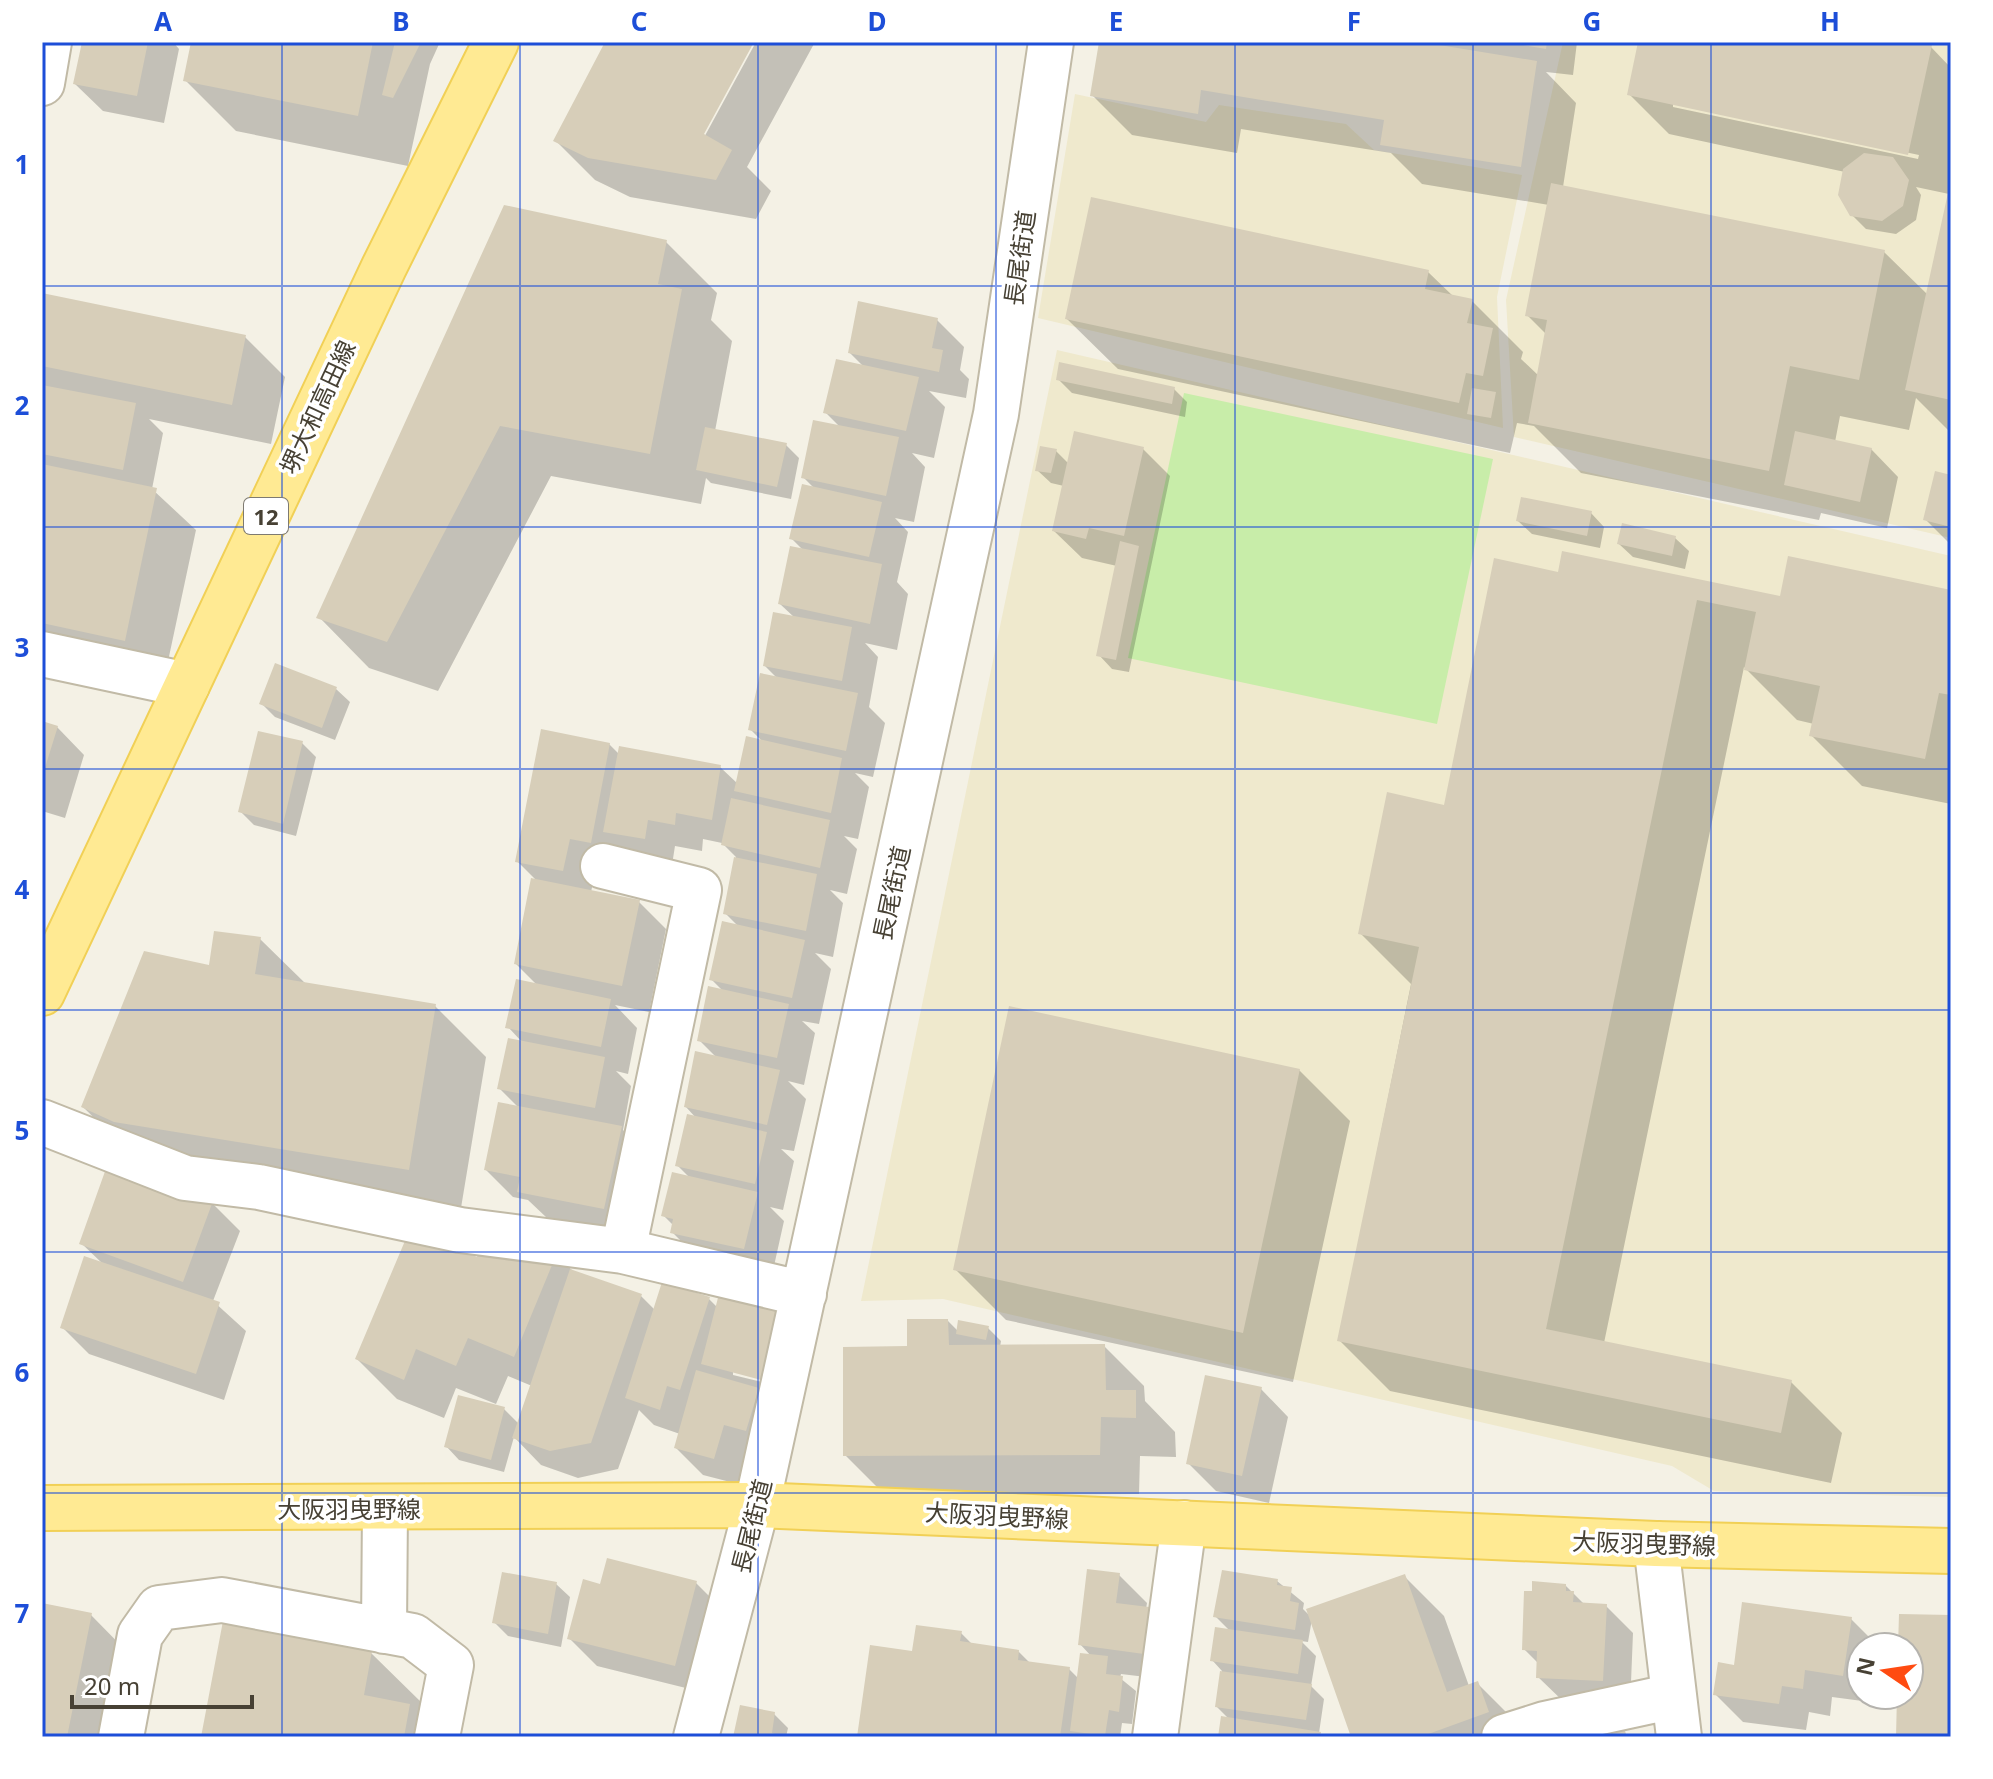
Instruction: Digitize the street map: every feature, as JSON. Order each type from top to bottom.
[{"type":"main road","name":"堺大和高田線","points":[[42,993],[377,281],[496,42]]},
{"type":"main road","name":"大阪羽曳野線","points":[[42,1508],[757,1505],[1656,1544],[1951,1551]]},
{"type":"street","points":[[42,83],[49,42]]},
{"type":"street","name":"長尾街道","points":[[696,1737],[757,1505],[996,414],[1051,42]]},
{"type":"street","points":[[42,654],[187,685]]},
{"type":"street","points":[[603,866],[699,890],[623,1251]]},
{"type":"street","points":[[42,1122],[185,1178],[259,1187],[460,1230],[623,1251],[804,1294]]},
{"type":"street","points":[[384,1631],[385,1507]]},
{"type":"street","points":[[1155,1737],[1184,1523]]},
{"type":"street","points":[[1504,1737],[1545,1724],[1676,1716],[1656,1544]]},
{"type":"street","points":[[121,1737],[140,1635],[159,1608],[222,1600],[413,1636],[451,1665],[437,1737]]},
{"type":"shaded area","points":[[1563,42],[1951,42],[1951,538],[1514,437],[1506,300]]},
{"type":"shaded area","points":[[1075,94],[1206,122],[1219,105],[1346,124],[1374,150],[1522,175],[1497,297],[1503,428],[1038,318]]},
{"type":"shaded area","points":[[1057,350],[1951,556],[1951,1497],[1714,1491],[1672,1466],[943,1299],[861,1301]]},
{"type":"green space","points":[[1184,393],[1493,459],[1437,724],[1128,658]]},
{"type":"building","points":[[82,42],[148,42],[137,96],[73,84]]},
{"type":"building","points":[[191,42],[373,42],[358,116],[183,81]]},
{"type":"building","points":[[395,42],[421,42],[393,98],[382,95]]},
{"type":"building","points":[[605,42],[754,42],[704,134],[732,150],[716,180],[588,158],[553,141]]},
{"type":"building","points":[[1099,42],[1421,42],[1537,61],[1521,167],[1380,145],[1384,120],[1201,90],[1198,114],[1090,96]]},
{"type":"building","points":[[1505,42],[1547,42],[1546,49]]},
{"type":"building","points":[[1638,42],[1916,42],[1932,45],[1908,155],[1627,95]]},
{"type":"building","points":[[1864,153],[1893,157],[1909,180],[1903,206],[1882,221],[1850,216],[1838,195],[1843,169]]},
{"type":"building","points":[[1951,179],[1951,400],[1905,390]]},
{"type":"building","points":[[1551,183],[1885,250],[1859,380],[1790,366],[1769,471],[1528,423],[1547,320],[1525,316]]},
{"type":"building","points":[[1091,197],[1429,270],[1425,289],[1473,299],[1467,323],[1493,328],[1483,376],[1466,373],[1459,403],[1065,319]]},
{"type":"building","points":[[504,205],[667,240],[658,284],[682,289],[650,454],[500,426],[387,642],[316,618]]},
{"type":"building","points":[[42,293],[246,335],[232,405],[42,366]]},
{"type":"building","points":[[858,301],[938,318],[932,348],[943,350],[939,372],[848,353]]},
{"type":"building","points":[[836,359],[919,377],[906,431],[823,413]]},
{"type":"building","points":[[1059,362],[1175,387],[1172,404],[1056,380]]},
{"type":"building","points":[[42,385],[136,403],[123,470],[42,454]]},
{"type":"building","points":[[1472,388],[1496,392],[1491,418],[1467,414]]},
{"type":"building","points":[[813,420],[899,437],[886,496],[801,478]]},
{"type":"building","points":[[705,427],[787,443],[777,487],[696,470]]},
{"type":"building","points":[[1074,431],[1144,447],[1124,536],[1089,528],[1086,539],[1052,531]]},
{"type":"building","points":[[1795,431],[1872,448],[1860,502],[1784,485]]},
{"type":"building","points":[[1040,446],[1057,449],[1051,473],[1035,471]]},
{"type":"building","points":[[42,464],[157,488],[125,641],[42,623]]},
{"type":"building","points":[[1935,471],[1951,475],[1951,527],[1923,520]]},
{"type":"building","points":[[802,484],[882,502],[869,557],[789,539]]},
{"type":"building","points":[[1521,497],[1592,511],[1587,536],[1516,521]]},
{"type":"building","points":[[1622,523],[1676,536],[1672,556],[1617,544]]},
{"type":"building","points":[[1120,541],[1139,546],[1116,660],[1096,656]]},
{"type":"building","points":[[790,546],[882,564],[870,624],[778,604]]},
{"type":"building","points":[[1562,551],[1780,596],[1788,556],[1951,590],[1951,695],[1939,693],[1925,759],[1809,736],[1820,686],[1744,670],[1756,612],[1697,600],[1546,1329],[1792,1380],[1781,1433],[1337,1341],[1419,947],[1358,934],[1387,792],[1444,805],[1494,558],[1558,572]]},
{"type":"building","points":[[773,612],[852,627],[842,681],[763,666]]},
{"type":"building","points":[[275,663],[337,687],[322,728],[259,704]]},
{"type":"building","points":[[760,673],[858,693],[846,751],[748,730]]},
{"type":"building","points":[[42,721],[58,726],[43,774],[42,774]]},
{"type":"building","points":[[541,729],[610,743],[591,843],[570,839],[563,871],[515,862]]},
{"type":"building","points":[[258,731],[303,741],[283,824],[238,812]]},
{"type":"building","points":[[746,736],[842,758],[831,813],[734,791]]},
{"type":"building","points":[[619,746],[721,765],[712,820],[676,813],[675,825],[648,820],[645,839],[603,832]]},
{"type":"building","points":[[731,798],[830,820],[820,868],[721,845]]},
{"type":"building","points":[[734,857],[817,874],[806,931],[723,914]]},
{"type":"building","points":[[531,878],[640,900],[622,986],[514,964]]},
{"type":"building","points":[[722,921],[805,940],[792,998],[709,980]]},
{"type":"building","points":[[214,931],[261,937],[255,974],[436,1004],[409,1170],[114,1122],[81,1107],[144,951],[209,965]]},
{"type":"building","points":[[516,979],[611,999],[601,1047],[505,1028]]},
{"type":"building","points":[[708,986],[789,1004],[777,1058],[697,1041]]},
{"type":"building","points":[[1009,1006],[1300,1069],[1243,1333],[953,1270]]},
{"type":"building","points":[[508,1038],[605,1057],[595,1108],[497,1089]]},
{"type":"building","points":[[695,1051],[780,1070],[767,1125],[684,1107]]},
{"type":"building","points":[[498,1102],[622,1126],[604,1209],[517,1192],[520,1177],[484,1170]]},
{"type":"building","points":[[687,1114],[767,1132],[755,1184],[675,1166]]},
{"type":"building","points":[[108,1163],[213,1201],[183,1282],[79,1244]]},
{"type":"building","points":[[672,1172],[758,1192],[744,1249],[670,1233],[673,1219],[661,1216]]},
{"type":"building","points":[[410,1229],[477,1257],[482,1245],[557,1253],[514,1357],[468,1338],[456,1366],[416,1349],[404,1380],[355,1359]]},
{"type":"building","points":[[84,1256],[220,1302],[196,1374],[60,1328]]},
{"type":"building","points":[[570,1269],[642,1294],[591,1443],[550,1451],[512,1438]]},
{"type":"building","points":[[662,1282],[710,1297],[680,1390],[667,1386],[660,1410],[625,1398]]},
{"type":"building","points":[[721,1286],[786,1302],[765,1381],[701,1364]]},
{"type":"building","points":[[907,1319],[948,1319],[949,1345],[1105,1344],[1106,1390],[1136,1390],[1136,1418],[1101,1417],[1100,1455],[843,1456],[843,1347],[907,1346]]},
{"type":"building","points":[[958,1320],[989,1326],[986,1340],[956,1334]]},
{"type":"building","points":[[696,1370],[759,1388],[746,1431],[724,1425],[714,1459],[674,1448]]},
{"type":"building","points":[[1205,1375],[1262,1387],[1242,1476],[1186,1464]]},
{"type":"building","points":[[458,1395],[505,1407],[491,1460],[444,1447]]},
{"type":"building","points":[[607,1558],[697,1581],[675,1666],[567,1639],[583,1579],[600,1584]]},
{"type":"building","points":[[1087,1569],[1120,1573],[1116,1603],[1149,1607],[1144,1654],[1078,1645]]},
{"type":"building","points":[[1222,1570],[1278,1579],[1277,1585],[1292,1587],[1290,1601],[1299,1603],[1295,1630],[1213,1617]]},
{"type":"building","points":[[502,1572],[557,1582],[548,1634],[492,1623]]},
{"type":"building","points":[[1405,1574],[1447,1692],[1478,1681],[1489,1712],[1420,1737],[1351,1737],[1306,1609]]},
{"type":"building","points":[[1532,1581],[1566,1584],[1566,1591],[1574,1591],[1573,1602],[1607,1604],[1603,1681],[1536,1678],[1537,1651],[1522,1650],[1524,1591],[1532,1591]]},
{"type":"building","points":[[1742,1602],[1852,1617],[1850,1631],[1845,1631],[1843,1676],[1805,1670],[1803,1689],[1782,1686],[1779,1704],[1713,1695],[1718,1662],[1734,1665]]},
{"type":"building","points":[[42,1603],[92,1613],[67,1737],[42,1737]]},
{"type":"building","points":[[1899,1614],[1951,1615],[1951,1737],[1896,1737],[1897,1711],[1925,1711],[1925,1631],[1898,1631]]},
{"type":"building","points":[[223,1621],[372,1651],[364,1695],[410,1704],[404,1737],[201,1737]]},
{"type":"building","points":[[916,1625],[962,1631],[960,1641],[1019,1650],[1018,1660],[1070,1667],[1060,1737],[857,1737],[870,1645],[912,1651]]},
{"type":"building","points":[[1215,1627],[1303,1640],[1298,1674],[1210,1661]]},
{"type":"building","points":[[1080,1653],[1108,1656],[1106,1674],[1123,1676],[1119,1712],[1109,1710],[1105,1736],[1070,1731]]},
{"type":"building","points":[[1220,1671],[1312,1684],[1306,1720],[1215,1707]]},
{"type":"building","points":[[740,1705],[775,1712],[772,1733],[782,1737],[733,1737]]},
{"type":"building","points":[[1221,1716],[1321,1732],[1320,1737],[1218,1737]]},
{"type":"building","points":[[1623,1725],[1627,1737],[1587,1737]]}]
